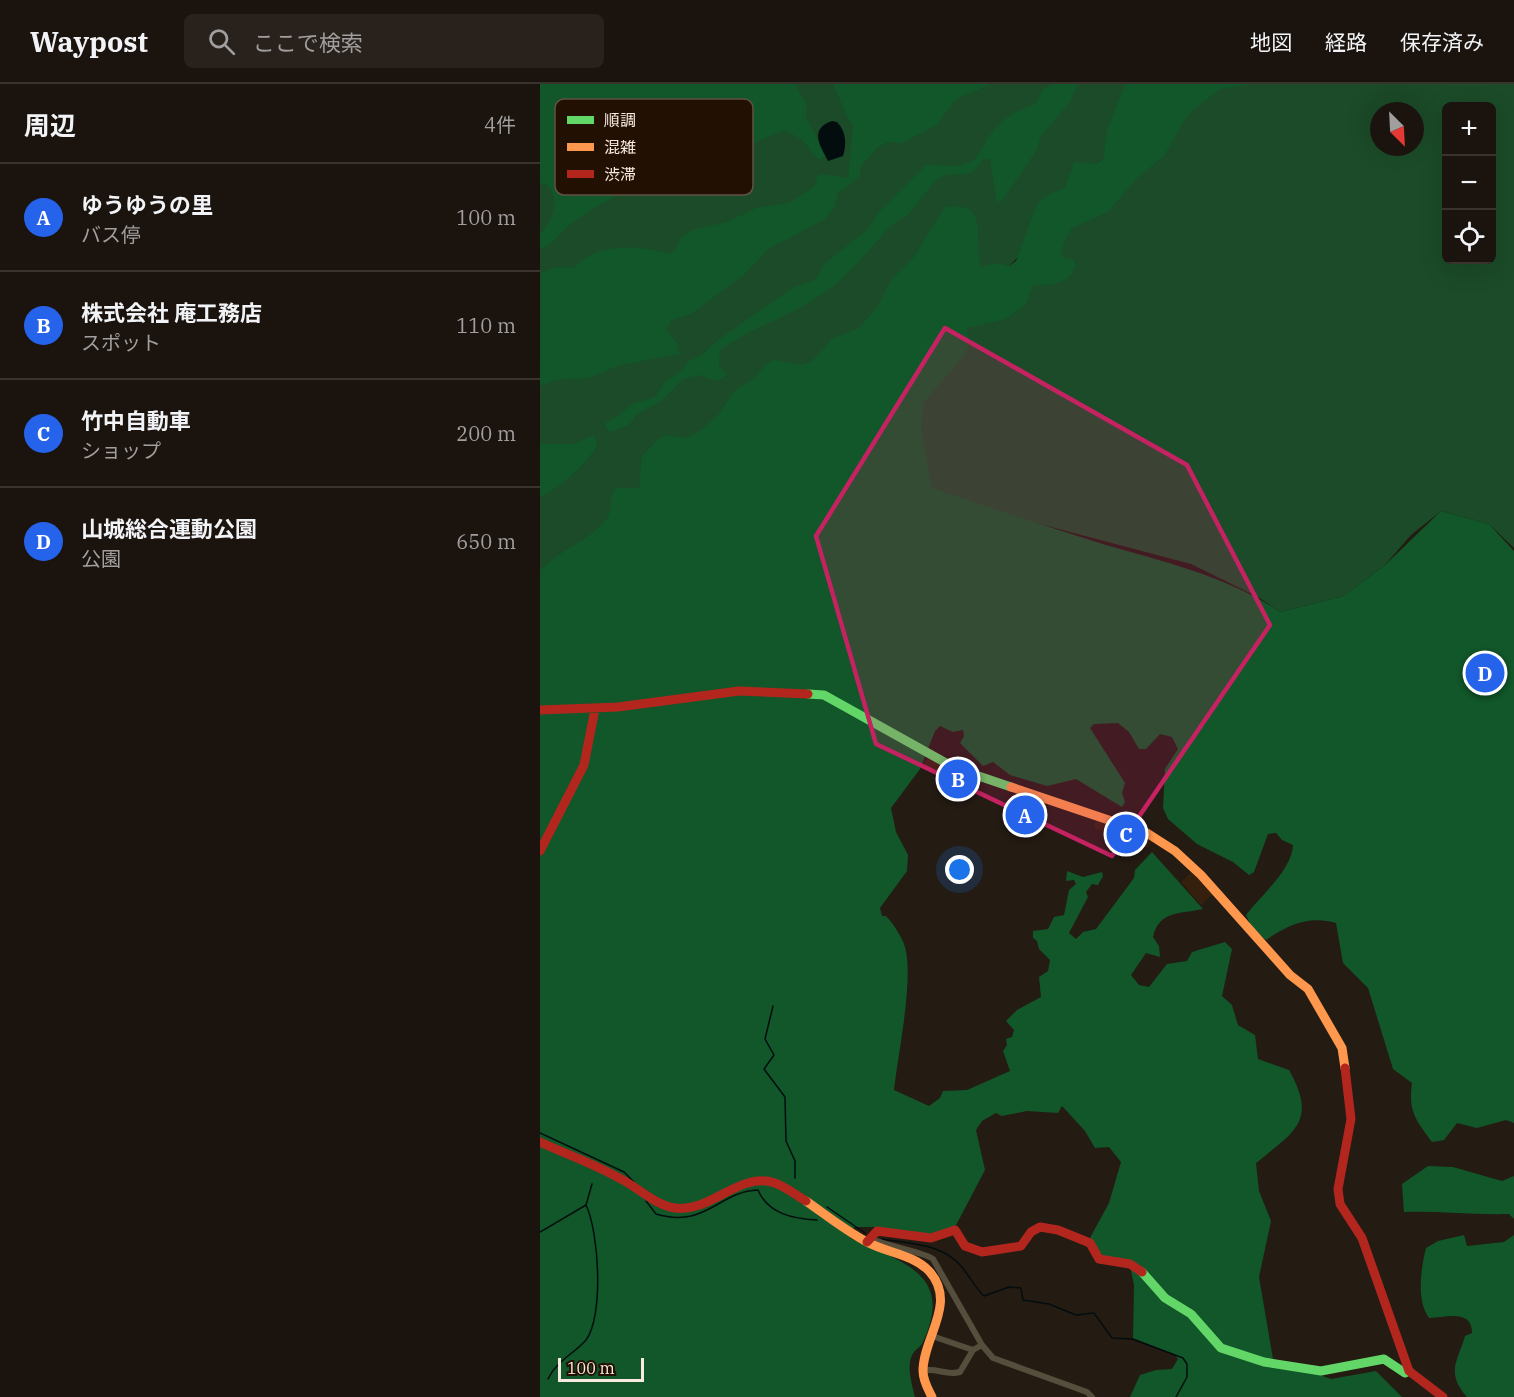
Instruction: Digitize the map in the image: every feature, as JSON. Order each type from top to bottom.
[{"type":"street","points":[[540,710],[595,709],[739,691],[824,695],[955,768],[1147,833],[1175,851],[1201,875],[1290,975],[1308,988],[1326,1015],[1342,1048],[1351,1119],[1339,1181],[1340,1204],[1362,1238],[1409,1371],[1443,1397]]},
{"type":"street","points":[[540,850],[584,765],[595,709]]},
{"type":"street","points":[[540,1142],[622,1179],[653,1200],[675,1209],[698,1206],[742,1183],[757,1180],[773,1182],[869,1241],[911,1258],[926,1268],[935,1280],[941,1304],[922,1362],[925,1385],[932,1397]]},
{"type":"street","points":[[869,1241],[877,1231],[931,1238],[956,1230],[960,1241],[984,1254],[1003,1252],[1021,1246],[1027,1235],[1042,1226],[1054,1227],[1061,1233],[1088,1241],[1094,1246],[1099,1259],[1130,1264],[1147,1275],[1165,1298],[1191,1314],[1221,1348],[1264,1362],[1321,1371],[1384,1359],[1405,1373],[1409,1371]]},
{"type":"street","points":[[869,1241],[929,1255],[933,1258],[982,1345],[1000,1362],[1040,1373],[1087,1392],[1092,1397]]},
{"type":"street","points":[[932,1336],[973,1350]]},
{"type":"street","points":[[922,1371],[933,1368],[954,1374],[960,1372],[973,1350],[982,1345]]},
{"type":"highlighted area","points":[[945,328],[1187,465],[1270,625],[1112,856],[876,744],[816,536]]},
{"type":"shaded area","points":[[832,121],[837,122],[842,129],[845,147],[843,156],[828,161],[818,139],[818,133],[825,124]]},
{"type":"shaded area","points":[[928,758],[946,768],[941,777],[922,767]]},
{"type":"shaded area","points":[[1096,820],[1137,832],[1154,840],[1148,848],[1094,828]]},
{"type":"shaded area","points":[[1192,871],[1213,894],[1201,905],[1181,882]]},
{"type":"green space","points":[[540,84],[1164,84],[1040,235],[990,285],[540,607]]},
{"type":"green space","points":[[540,84],[795,84],[807,105],[806,116],[826,157],[819,160],[801,139],[784,130],[753,144],[753,99],[555,99],[555,195],[617,195],[568,226],[548,246],[540,249],[540,233],[549,222],[554,198],[547,186],[540,183]]},
{"type":"green space","points":[[833,84],[990,84],[955,100],[937,125],[902,143],[888,142],[877,148],[861,166],[859,177],[838,193],[834,208],[825,219],[767,250],[744,275],[691,314],[671,320],[666,330],[677,343],[680,354],[620,365],[589,378],[555,380],[540,386],[541,273],[556,267],[574,268],[594,254],[619,248],[645,249],[670,254],[675,250],[681,238],[692,230],[727,222],[756,208],[789,203],[814,187],[820,174],[848,178],[853,124],[848,119]]},
{"type":"green space","points":[[1053,84],[1078,84],[1070,102],[1041,136],[1036,151],[1005,197],[997,203],[990,159],[983,159],[972,172],[943,176],[933,183],[909,213],[891,226],[828,290],[802,307],[720,350],[719,366],[727,375],[716,381],[699,375],[683,379],[662,401],[637,414],[629,425],[609,432],[605,423],[632,404],[655,397],[664,383],[683,369],[688,361],[700,356],[718,340],[792,288],[816,279],[824,264],[868,229],[879,212],[926,165],[958,166],[972,161],[990,135],[1005,119],[1035,104],[1043,89]]},
{"type":"green space","points":[[1125,84],[1252,84],[1221,89],[1195,108],[1185,119],[1164,156],[1136,179],[1108,212],[1072,228],[1061,253],[1064,258],[1073,260],[1076,265],[1069,277],[1053,284],[1033,285],[1026,304],[1006,319],[967,328],[969,345],[963,357],[924,402],[921,429],[932,488],[1106,545],[1174,564],[1240,589],[1280,612],[1343,596],[1384,566],[1441,511],[1489,524],[1514,551],[1514,1123],[1506,1120],[1477,1128],[1457,1123],[1444,1140],[1432,1142],[1414,1115],[1411,1101],[1412,1083],[1393,1069],[1368,988],[1343,963],[1336,923],[1317,920],[1299,923],[1266,940],[1252,928],[1246,915],[1282,873],[1293,845],[1282,840],[1276,833],[1268,834],[1254,872],[1249,875],[1233,862],[1197,844],[1168,819],[1163,808],[1165,769],[1178,749],[1172,737],[1160,734],[1146,749],[1139,749],[1129,732],[1118,723],[1094,724],[1090,728],[1125,783],[1122,793],[1125,802],[1122,807],[1076,779],[1047,786],[1010,775],[993,762],[983,766],[960,743],[964,736],[963,730],[953,732],[940,726],[935,731],[920,769],[891,808],[896,832],[908,855],[907,871],[880,908],[882,916],[889,919],[902,939],[907,961],[907,997],[894,1090],[929,1106],[940,1098],[943,1091],[967,1090],[1010,1071],[1003,1051],[1007,1045],[1006,1039],[1012,1037],[1014,1030],[1006,1021],[1017,1010],[1041,997],[1039,977],[1048,971],[1050,960],[1039,949],[1037,941],[1033,938],[1033,931],[1048,929],[1054,917],[1064,915],[1069,890],[1076,884],[1074,880],[1066,881],[1067,871],[1083,877],[1102,872],[1103,876],[1098,885],[1092,884],[1086,892],[1088,897],[1069,933],[1076,939],[1083,932],[1096,929],[1134,878],[1135,870],[1152,852],[1203,909],[1172,915],[1160,922],[1153,937],[1159,946],[1160,957],[1146,953],[1131,975],[1139,985],[1149,987],[1167,964],[1187,961],[1192,952],[1225,942],[1232,949],[1222,996],[1232,1005],[1238,1025],[1255,1035],[1258,1059],[1289,1070],[1301,1102],[1298,1124],[1281,1143],[1256,1163],[1259,1191],[1271,1221],[1259,1277],[1273,1359],[1331,1379],[1376,1371],[1402,1397],[1130,1397],[1140,1375],[1156,1370],[1172,1369],[1178,1359],[1174,1354],[1133,1338],[1134,1285],[1130,1266],[1102,1258],[1090,1238],[1109,1203],[1121,1162],[1109,1147],[1095,1148],[1085,1131],[1062,1106],[1058,1113],[1027,1111],[1002,1116],[996,1113],[982,1121],[976,1130],[985,1170],[954,1229],[927,1236],[878,1227],[854,1227],[850,1238],[904,1263],[918,1273],[927,1285],[932,1300],[931,1319],[923,1342],[914,1352],[910,1362],[915,1397],[540,1397],[540,571],[547,563],[587,537],[604,522],[610,511],[613,491],[617,488],[639,488],[642,456],[657,440],[665,435],[686,438],[700,431],[719,414],[734,391],[754,378],[766,364],[774,360],[800,365],[811,362],[832,339],[860,327],[878,306],[891,280],[913,258],[945,207],[959,206],[969,209],[974,216],[977,224],[981,267],[998,263],[1009,266],[1016,261],[1037,204],[1049,194],[1065,188],[1074,162],[1097,164],[1103,159],[1107,131]]},
{"type":"green space","points":[[1179,84],[1514,84],[1514,548],[1489,524],[1441,511],[1411,535],[1384,566],[1343,596],[1280,612],[1258,597],[1191,564],[1021,519],[932,489],[884,445],[938,360]]},
{"type":"green space","points":[[594,435],[597,445],[587,459],[564,482],[540,497],[540,444],[574,444]]},
{"type":"green space","points":[[1428,1166],[1453,1167],[1502,1181],[1514,1176],[1514,1219],[1509,1214],[1404,1212],[1402,1184]]},
{"type":"green space","points":[[1464,1235],[1467,1246],[1504,1242],[1514,1235],[1514,1397],[1467,1397],[1456,1380],[1455,1367],[1465,1336],[1472,1333],[1471,1325],[1468,1320],[1457,1316],[1429,1318],[1422,1302],[1421,1274],[1426,1248],[1438,1241]]},
{"type":"waterway","points":[[773,1006],[765,1039],[774,1055],[764,1069],[785,1097],[786,1141],[795,1161],[795,1178]]},
{"type":"waterway","points":[[540,1133],[624,1172],[634,1182]]},
{"type":"waterway","points":[[540,1232],[586,1205],[592,1184]]},
{"type":"waterway","points":[[646,1201],[656,1214],[688,1217],[733,1196],[758,1190],[762,1198],[775,1210],[799,1218],[817,1220]]},
{"type":"waterway","points":[[548,1379],[560,1362],[586,1340],[592,1328],[598,1274],[594,1234],[586,1205]]},
{"type":"waterway","points":[[827,1207],[865,1233]]},
{"type":"waterway","points":[[882,1239],[924,1246],[953,1258],[984,1296],[1009,1287],[1021,1288],[1023,1300],[1049,1304],[1076,1315],[1094,1313],[1112,1338],[1132,1339],[1183,1358],[1187,1364],[1187,1377],[1176,1397]]},
{"type":"traffic: fast","points":[[808,694],[824,695],[955,768],[1011,787]]},
{"type":"traffic: fast","points":[[1142,1272],[1165,1298],[1191,1314],[1221,1348],[1264,1362],[1321,1371],[1384,1359],[1405,1373],[1409,1371]]},
{"type":"traffic: slow","points":[[1011,787],[1147,833],[1175,851],[1201,875],[1290,975],[1308,989],[1342,1048],[1345,1068]]},
{"type":"traffic: slow","points":[[806,1201],[867,1242],[923,1265],[937,1283],[940,1308],[924,1358],[923,1371],[932,1397]]},
{"type":"traffic: jam","points":[[540,710],[618,707],[739,691],[808,694]]},
{"type":"traffic: jam","points":[[540,851],[584,765],[595,709]]},
{"type":"traffic: jam","points":[[1345,1068],[1351,1119],[1338,1189],[1340,1204],[1362,1238],[1409,1371],[1443,1397]]},
{"type":"traffic: jam","points":[[540,1142],[600,1168],[653,1200],[675,1208],[701,1205],[737,1187],[762,1181],[775,1183],[806,1201]]},
{"type":"traffic: jam","points":[[867,1242],[877,1231],[931,1238],[955,1230],[965,1246],[982,1252],[1021,1246],[1031,1232],[1040,1227],[1058,1230],[1090,1243],[1099,1259],[1130,1264],[1142,1272]]},
{"type":"place","name":"山城総合運動公園","points":[[1485,673]]},
{"type":"place","name":"株式会社 庵工務店","points":[[958,779]]},
{"type":"place","name":"ゆうゆうの里","points":[[1025,815]]},
{"type":"place","name":"竹中自動車","points":[[1126,834]]}]
